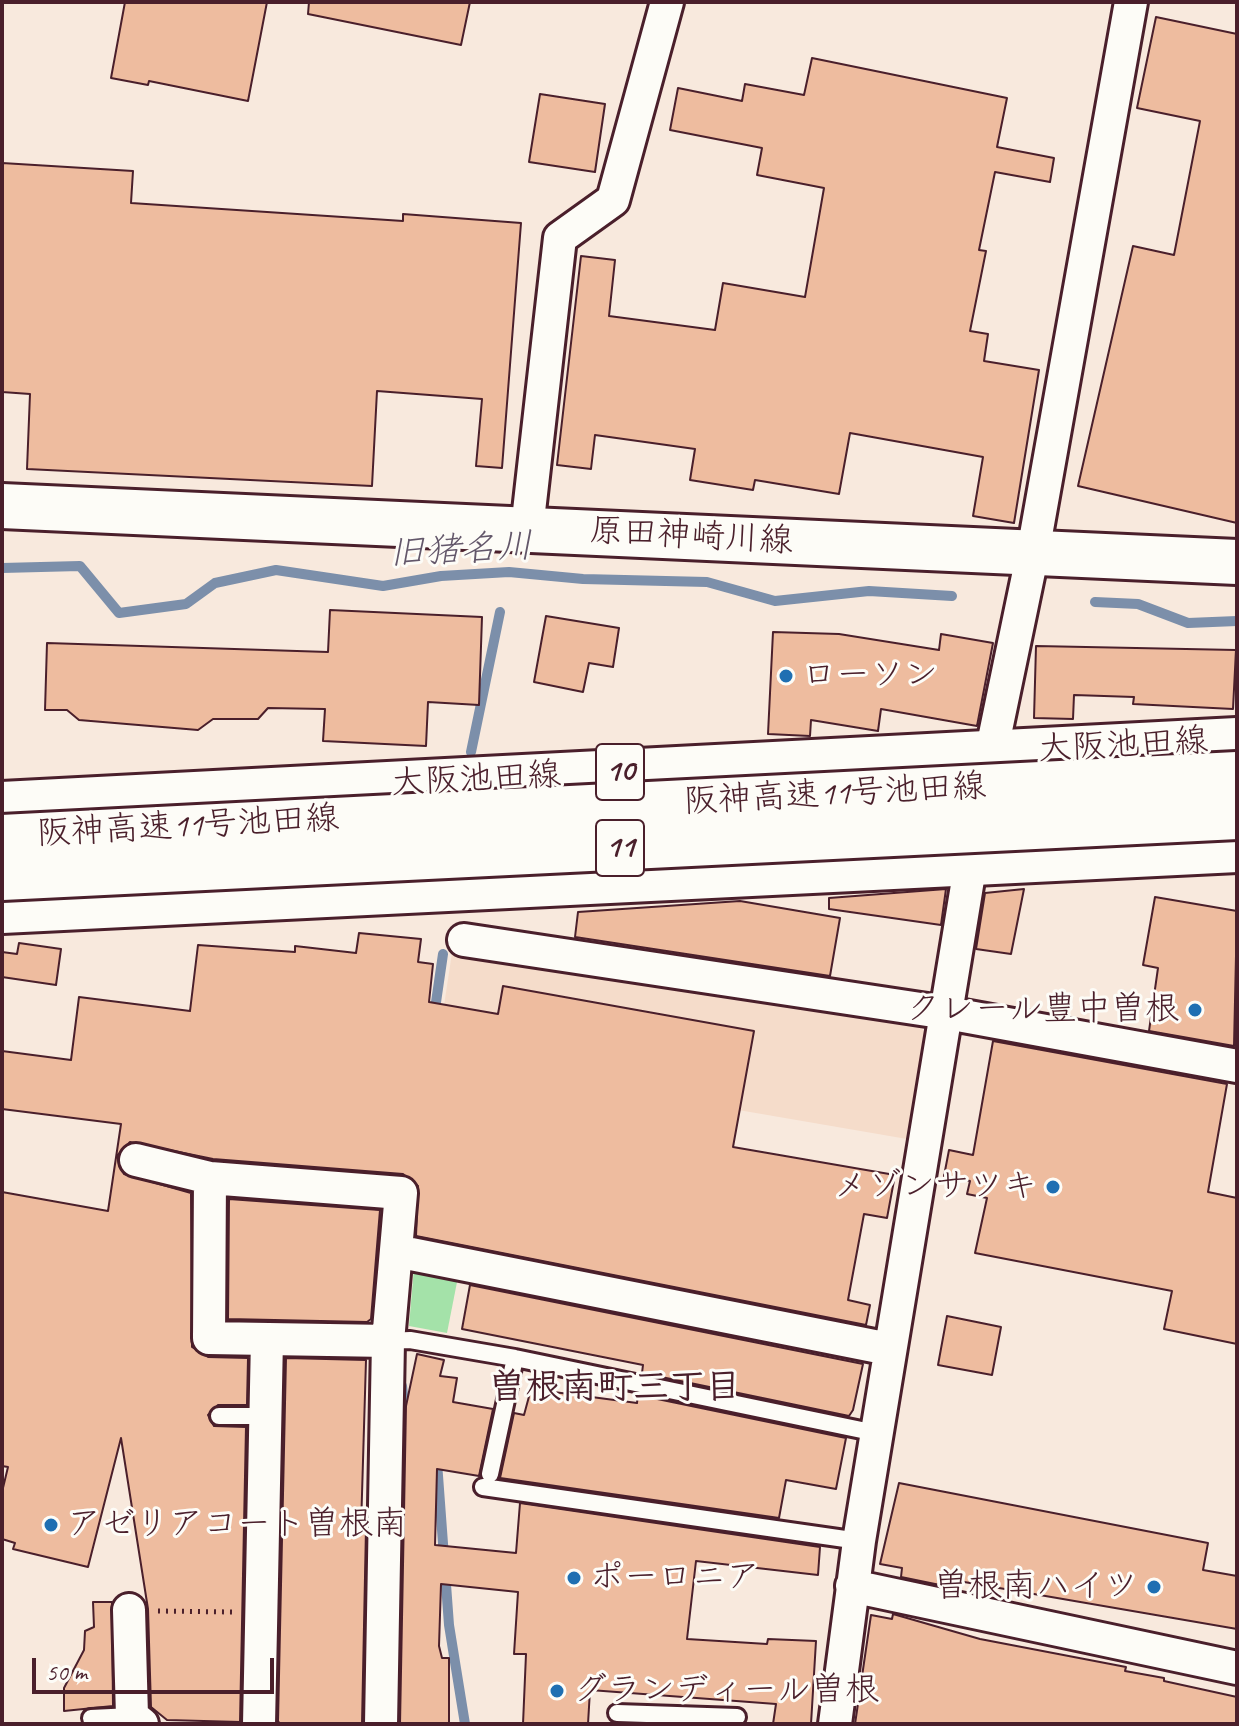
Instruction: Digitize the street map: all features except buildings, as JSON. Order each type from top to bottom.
[{"type":"main road","name":"原田神崎川線","points":[[2,506],[1237,562]]},
{"type":"main road","name":"大阪池田線","points":[[2,804],[1237,740]]},
{"type":"main road","name":"阪神高速11号池田線","points":[[2,837],[1237,774]]},
{"type":"main road","name":"阪神高速11号池田線","points":[[2,878],[1237,817]]},
{"type":"main road","points":[[2,911],[1237,850]]},
{"type":"street","points":[[527,529],[560,238],[613,200],[667,2]]},
{"type":"street","points":[[835,1724],[852,1586],[889,1349],[971,863],[990,754],[1033,552],[1131,2]]},
{"type":"street","points":[[464,940],[947,1013],[1237,1066]]},
{"type":"street","points":[[136,1160],[210,1178],[401,1193],[403,1253],[381,1724]]},
{"type":"street","points":[[210,1178],[209,1338],[397,1340]]},
{"type":"street","points":[[403,1253],[889,1349]]},
{"type":"street","points":[[259,1724],[267,1339]]},
{"type":"street","points":[[852,1586],[1237,1668]]},
{"type":"street","points":[[129,1610],[137,1720]]},
{"type":"lane","points":[[397,1340],[515,1358],[876,1433]]},
{"type":"lane","points":[[515,1358],[487,1481],[859,1541]]},
{"type":"lane","points":[[219,1416],[265,1416]]},
{"type":"lane","points":[[617,1713],[696,1720],[737,1717]]},
{"type":"lane","points":[[91,1718],[137,1720]]},
{"type":"path","points":[[129,1610],[261,1612]]},
{"type":"shaded area","points":[[452,953],[917,1021],[925,1033],[907,1139],[436,1058]]},
{"type":"green space","points":[[414,1268],[458,1277],[447,1333],[409,1326]]},
{"type":"waterway","name":"旧猪名川","points":[[2,568],[80,566],[119,613],[186,604],[215,583],[276,570],[383,586],[441,576],[509,572],[583,579],[707,582],[775,601],[869,591],[952,596]]},
{"type":"waterway","name":"旧猪名川","points":[[1095,602],[1138,604],[1188,623],[1237,621]]},
{"type":"waterway","points":[[471,752],[500,612]]},
{"type":"waterway","points":[[434,1016],[443,954]]},
{"type":"waterway","points":[[402,1386],[407,1430]]},
{"type":"waterway","points":[[433,1458],[437,1462],[449,1625],[465,1724]]},
{"type":"place","name":"ローソン","points":[[786,676]]},
{"type":"place","name":"クレール豊中曽根","points":[[1195,1010]]},
{"type":"place","name":"メゾンサツキ","points":[[1053,1187]]},
{"type":"place","name":"アゼリアコート曽根南","points":[[51,1525]]},
{"type":"place","name":"ポーロニア","points":[[574,1578]]},
{"type":"place","name":"曽根南ハイツ","points":[[1154,1587]]},
{"type":"place","name":"グランディール曽根","points":[[557,1691]]},
{"type":"district","name":"曽根南町三丁目","points":[[615,1389]]}]
